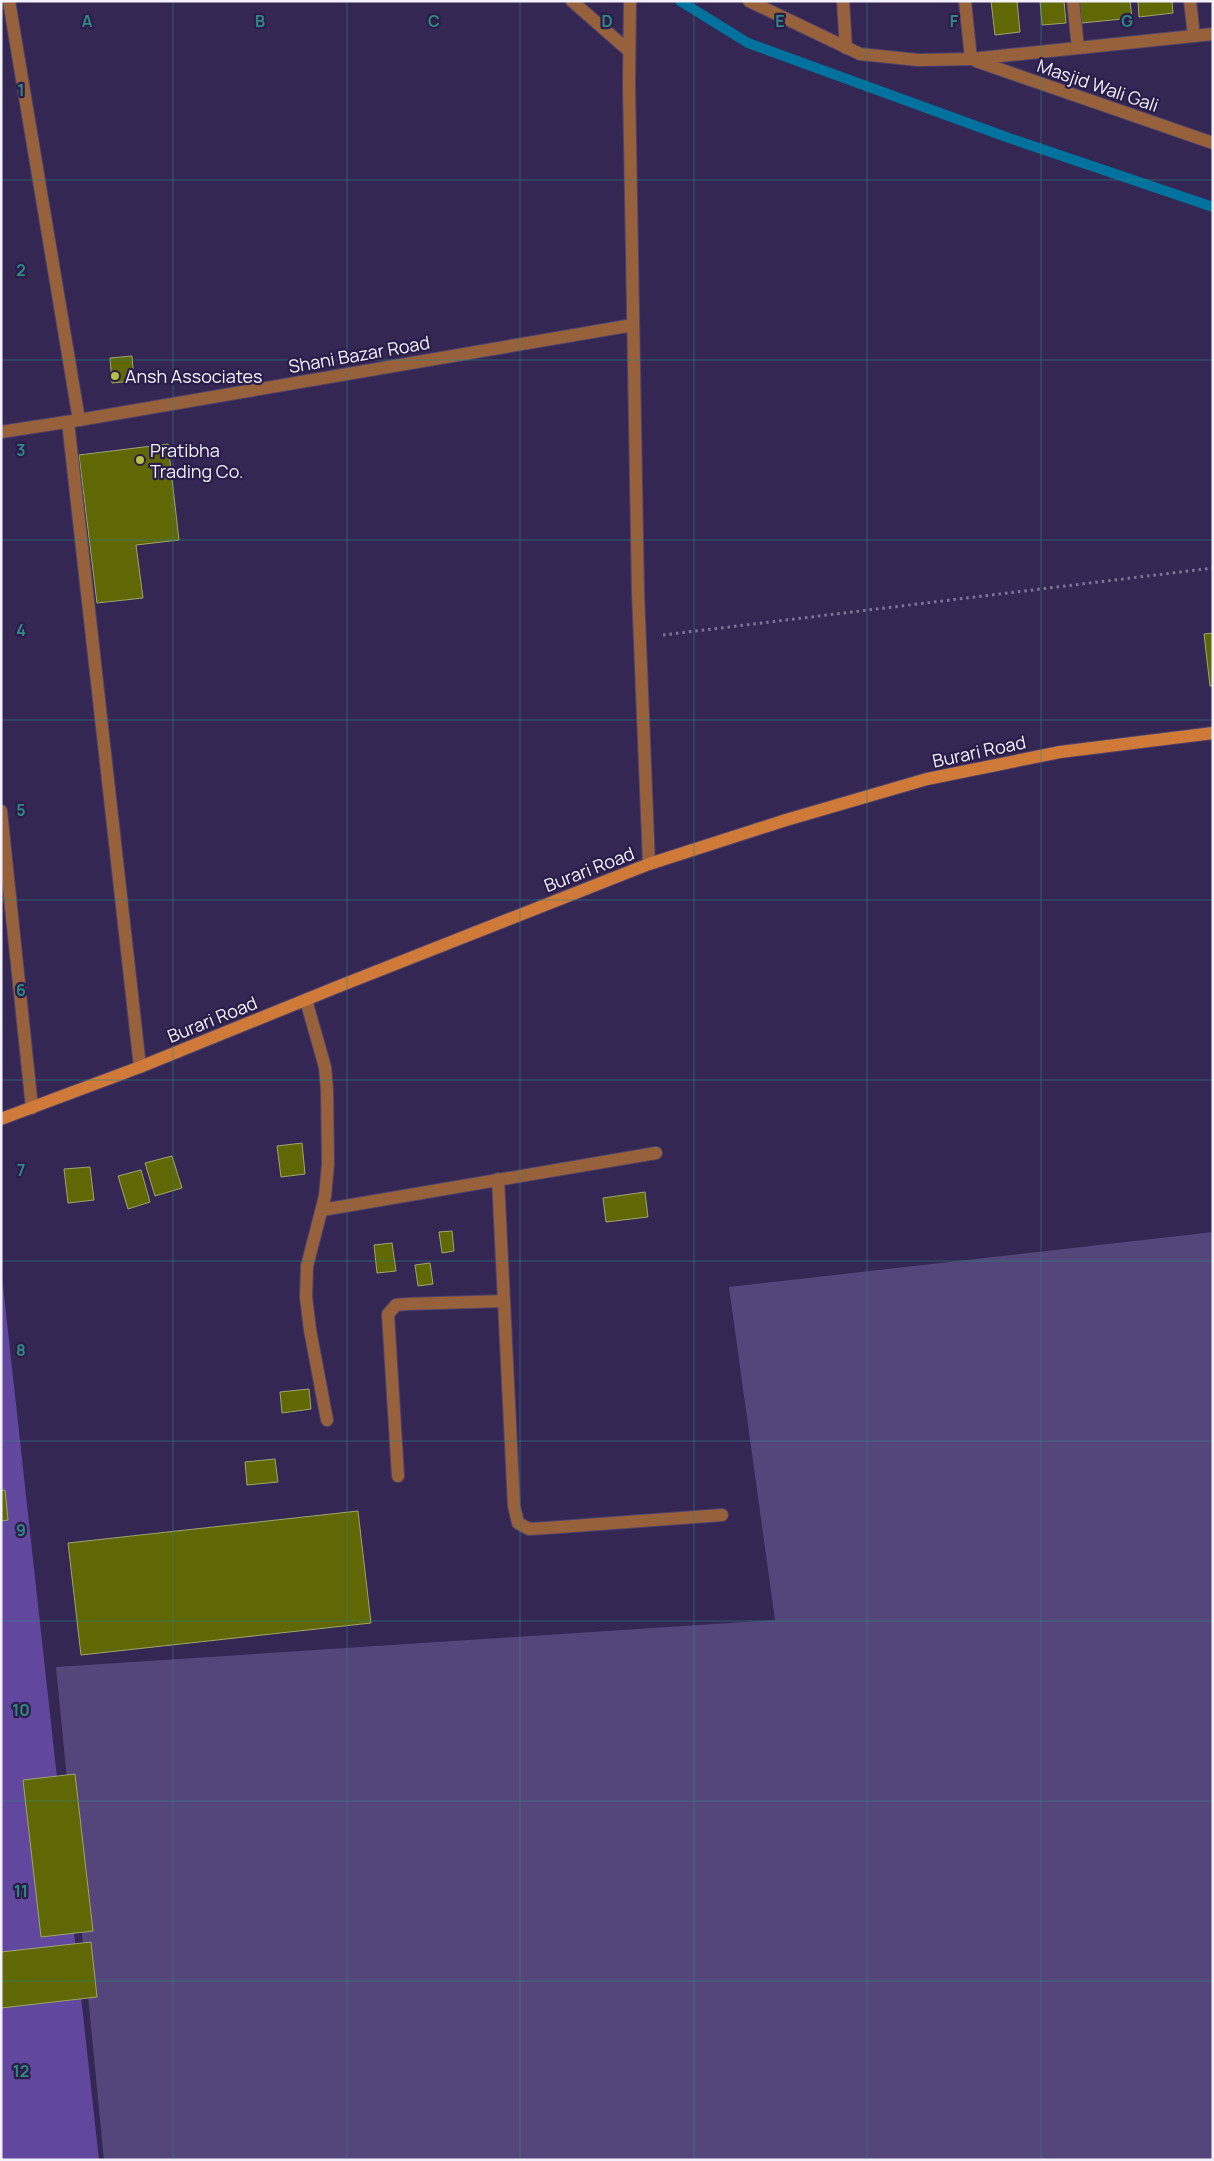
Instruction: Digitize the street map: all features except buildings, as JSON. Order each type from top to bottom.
[{"type":"main road","name":"Burari Road","points":[[1,1119],[140,1067],[649,864],[786,820],[927,779],[1060,752],[1213,733]]},
{"type":"street","points":[[9,1],[73,421],[140,1067]]},
{"type":"street","points":[[572,1],[629,51]]},
{"type":"street","points":[[630,1],[633,325],[640,638],[649,864]]},
{"type":"street","points":[[842,1],[846,48]]},
{"type":"street","points":[[965,1],[971,59]]},
{"type":"street","points":[[1073,1],[1078,48]]},
{"type":"street","points":[[1190,1],[1194,36]]},
{"type":"street","points":[[752,2],[860,54],[918,60],[971,59],[1213,34]]},
{"type":"street","name":"Masjid Wali Gali","points":[[971,59],[1213,143]]},
{"type":"street","name":"Shani Bazar Road","points":[[1,432],[633,325]]},
{"type":"street","points":[[1,811],[32,1108]]},
{"type":"street","points":[[306,1000],[325,1067],[327,1090],[328,1164],[322,1210],[307,1266],[306,1297],[310,1330],[327,1420]]},
{"type":"street","points":[[322,1210],[656,1153]]},
{"type":"street","points":[[498,1180],[514,1506],[518,1523],[529,1529],[722,1515]]},
{"type":"street","points":[[398,1476],[388,1314],[396,1306],[407,1304],[504,1301]]},
{"type":"path","points":[[640,638],[1213,568]]},
{"type":"shaded area","points":[[1213,1232],[1213,2160],[104,2160],[56,1667],[775,1620],[729,1287]]},
{"type":"shaded area","points":[[1,1268],[99,2160],[1,2160]]},
{"type":"waterway","points":[[680,1],[748,43],[1009,138],[1213,207]]},
{"type":"place","name":"Ansh Associates","points":[[115,376]]},
{"type":"place","name":"Pratibha Trading Co.","points":[[140,460]]}]
